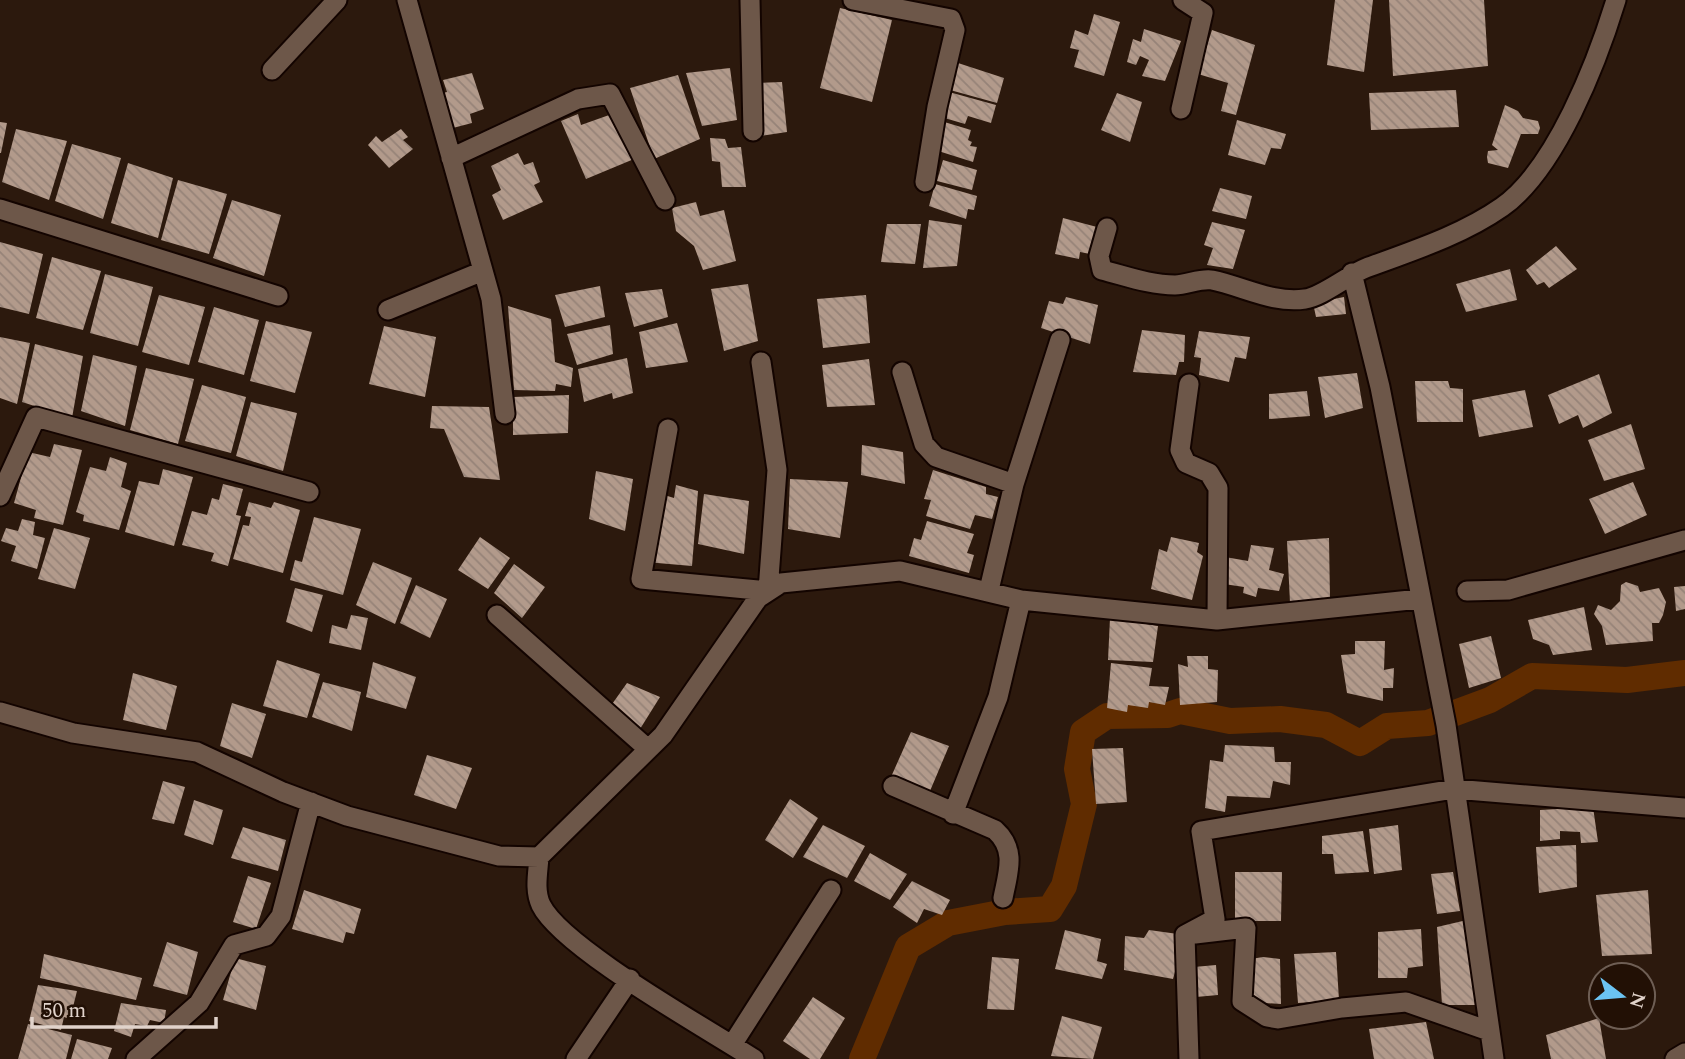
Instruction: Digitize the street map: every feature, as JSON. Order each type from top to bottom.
[{"type":"street","points":[[272,70],[337,0]]},
{"type":"street","points":[[407,0],[491,299],[505,414]]},
{"type":"street","points":[[750,0],[753,131]]},
{"type":"street","points":[[853,0],[951,19],[955,30],[937,107],[925,182]]},
{"type":"street","points":[[1181,109],[1203,13],[1183,0]]},
{"type":"street","points":[[1107,228],[1098,256],[1102,270],[1152,283],[1177,285],[1208,279],[1272,298],[1306,299],[1352,273],[1436,243],[1503,207],[1534,175],[1574,108],[1604,40],[1616,0]]},
{"type":"street","points":[[451,158],[578,99],[610,94],[665,200]]},
{"type":"street","points":[[0,209],[278,296]]},
{"type":"street","points":[[388,310],[483,271]]},
{"type":"street","points":[[1352,273],[1380,387],[1419,599],[1445,718],[1494,1059]]},
{"type":"street","points":[[989,590],[1014,484],[1060,340]]},
{"type":"street","points":[[761,362],[778,470],[768,591]]},
{"type":"street","points":[[902,372],[924,444],[936,457],[1014,484]]},
{"type":"street","points":[[1189,384],[1180,450],[1186,464],[1209,473],[1218,488],[1217,620]]},
{"type":"street","points":[[0,496],[36,417],[309,492]]},
{"type":"street","points":[[668,429],[641,579],[768,591]]},
{"type":"street","points":[[0,444],[19,450]]},
{"type":"street","points":[[1467,591],[1507,590],[1685,540]]},
{"type":"street","points":[[754,1059],[577,945],[541,906],[536,885],[539,857],[663,735],[758,598],[768,591],[781,583],[900,571],[989,590],[1021,600],[1217,620],[1419,599]]},
{"type":"street","points":[[953,814],[998,697],[1021,600]]},
{"type":"street","points":[[497,615],[648,749]]},
{"type":"street","points":[[0,712],[73,733],[197,752],[311,803],[347,816],[499,856],[539,857]]},
{"type":"street","points":[[892,786],[995,830],[1006,840],[1011,852],[1003,898]]},
{"type":"street","points":[[1185,935],[1215,919],[1201,831],[1454,789],[1685,808]]},
{"type":"street","points":[[135,1059],[199,1003],[234,945],[266,936],[281,916],[311,803]]},
{"type":"street","points":[[732,1045],[831,890]]},
{"type":"street","points":[[1185,935],[1246,928],[1242,1001],[1267,1017],[1278,1019],[1342,1008],[1406,1002],[1489,1031]]},
{"type":"street","points":[[1185,935],[1189,1059]]},
{"type":"street","points":[[576,1059],[630,979]]},
{"type":"street","points":[[1675,1059],[1685,1053]]},
{"type":"building","points":[[1335,0],[1373,0],[1364,72],[1327,65]]},
{"type":"building","points":[[1389,0],[1484,0],[1488,66],[1393,76]]},
{"type":"building","points":[[840,8],[892,20],[872,102],[820,88]]},
{"type":"building","points":[[1094,14],[1120,22],[1104,76],[1074,67],[1079,50],[1070,48],[1075,30],[1088,35]]},
{"type":"building","points":[[1144,29],[1181,41],[1165,81],[1142,76],[1149,60],[1140,56],[1136,65],[1127,62],[1133,39],[1141,42]]},
{"type":"building","points":[[1212,30],[1255,45],[1236,115],[1221,111],[1228,83],[1198,74]]},
{"type":"building","points":[[958,63],[1004,78],[997,103],[950,90]]},
{"type":"building","points":[[730,68],[737,120],[702,126],[686,73]]},
{"type":"building","points":[[472,73],[484,109],[470,114],[472,123],[449,129],[442,109],[448,107],[443,93],[447,92],[443,80]]},
{"type":"building","points":[[678,75],[700,139],[654,159],[630,88]]},
{"type":"building","points":[[782,82],[787,132],[761,136],[757,83]]},
{"type":"building","points":[[1456,90],[1459,127],[1371,130],[1369,93]]},
{"type":"building","points":[[949,92],[996,105],[991,123],[968,116],[965,124],[941,117]]},
{"type":"building","points":[[1117,93],[1142,102],[1130,142],[1101,130]]},
{"type":"building","points":[[1505,105],[1518,111],[1523,118],[1538,121],[1540,128],[1538,134],[1521,134],[1508,168],[1488,163],[1487,157],[1488,151],[1498,150],[1492,145]]},
{"type":"building","points":[[578,114],[581,125],[612,114],[634,159],[586,179],[561,121]]},
{"type":"building","points":[[1237,120],[1286,134],[1281,149],[1271,148],[1265,165],[1228,155]]},
{"type":"building","points":[[941,121],[971,130],[968,140],[972,142],[970,146],[977,147],[973,162],[932,149]]},
{"type":"building","points":[[0,122],[7,123],[1,153],[0,153]]},
{"type":"building","points":[[16,129],[67,141],[49,200],[2,182]]},
{"type":"building","points":[[401,129],[408,137],[403,140],[413,149],[389,168],[368,145],[376,136],[382,142]]},
{"type":"building","points":[[710,138],[725,139],[728,148],[741,147],[746,187],[722,187],[720,162],[712,161]]},
{"type":"building","points":[[72,144],[121,158],[103,219],[55,201]]},
{"type":"building","points":[[518,153],[524,165],[533,162],[540,182],[534,185],[543,202],[503,220],[492,195],[501,190],[491,166]]},
{"type":"building","points":[[943,160],[977,170],[972,190],[937,181]]},
{"type":"building","points":[[128,163],[173,178],[158,238],[111,223]]},
{"type":"building","points":[[178,180],[227,194],[209,254],[161,240]]},
{"type":"building","points":[[935,184],[977,196],[974,210],[968,209],[966,219],[929,206]]},
{"type":"building","points":[[1220,188],[1252,196],[1246,219],[1212,211]]},
{"type":"building","points":[[232,200],[281,215],[264,276],[213,258]]},
{"type":"building","points":[[696,202],[700,216],[724,210],[736,261],[703,270],[694,246],[676,231],[672,208]]},
{"type":"building","points":[[1063,218],[1097,227],[1090,254],[1080,252],[1079,259],[1055,254]]},
{"type":"building","points":[[929,220],[962,225],[957,266],[923,268]]},
{"type":"building","points":[[1212,222],[1245,230],[1233,269],[1207,265],[1213,248],[1204,245]]},
{"type":"building","points":[[887,224],[921,224],[915,264],[881,262]]},
{"type":"building","points":[[0,242],[43,254],[29,314],[0,307]]},
{"type":"building","points":[[1556,246],[1577,269],[1549,288],[1544,282],[1537,285],[1526,270]]},
{"type":"building","points":[[52,257],[101,271],[83,330],[36,318]]},
{"type":"building","points":[[1510,269],[1517,300],[1466,312],[1456,284]]},
{"type":"building","points":[[105,274],[153,287],[138,346],[90,333]]},
{"type":"building","points":[[748,284],[758,341],[724,351],[711,289]]},
{"type":"building","points":[[600,286],[605,317],[565,327],[555,295]]},
{"type":"building","points":[[662,289],[668,317],[634,327],[625,293]]},
{"type":"building","points":[[159,295],[205,307],[189,365],[142,352]]},
{"type":"building","points":[[866,295],[870,343],[823,348],[817,299]]},
{"type":"building","points":[[1066,297],[1098,305],[1090,344],[1041,328],[1049,301],[1063,304]]},
{"type":"building","points":[[1344,297],[1346,314],[1316,317],[1313,303]]},
{"type":"building","points":[[508,306],[551,319],[555,362],[573,368],[571,387],[556,384],[555,391],[514,390]]},
{"type":"building","points":[[214,307],[259,320],[244,375],[198,362]]},
{"type":"building","points":[[266,321],[312,332],[295,393],[250,381]]},
{"type":"building","points":[[677,323],[688,362],[646,368],[639,332]]},
{"type":"building","points":[[610,325],[613,354],[577,365],[567,334]]},
{"type":"building","points":[[384,326],[436,337],[425,397],[369,384]]},
{"type":"building","points":[[1142,330],[1185,335],[1184,362],[1179,362],[1176,375],[1133,372]]},
{"type":"building","points":[[1199,331],[1250,337],[1246,359],[1235,357],[1229,382],[1199,375],[1201,358],[1194,357]]},
{"type":"building","points":[[0,337],[30,343],[17,404],[0,398]]},
{"type":"building","points":[[35,344],[83,356],[72,418],[22,402]]},
{"type":"building","points":[[93,355],[137,366],[125,426],[81,411]]},
{"type":"building","points":[[627,358],[633,393],[613,399],[612,393],[584,402],[578,369]]},
{"type":"building","points":[[869,359],[875,405],[827,407],[822,365]]},
{"type":"building","points":[[146,368],[194,379],[178,444],[130,430]]},
{"type":"building","points":[[1357,373],[1363,408],[1325,418],[1318,377]]},
{"type":"building","points":[[1599,374],[1612,413],[1583,428],[1578,415],[1559,424],[1548,395]]},
{"type":"building","points":[[1415,381],[1448,381],[1450,388],[1463,389],[1463,422],[1417,422]]},
{"type":"building","points":[[202,385],[246,397],[231,453],[185,441]]},
{"type":"building","points":[[1525,390],[1533,427],[1479,437],[1472,400]]},
{"type":"building","points":[[1307,391],[1310,416],[1269,419],[1269,394]]},
{"type":"building","points":[[569,395],[568,433],[513,435],[513,397]]},
{"type":"building","points":[[251,402],[297,413],[283,471],[236,456]]},
{"type":"building","points":[[432,406],[489,407],[500,480],[464,477],[444,429],[430,428]]},
{"type":"building","points":[[1631,424],[1645,469],[1604,481],[1588,440]]},
{"type":"building","points":[[54,444],[82,450],[63,525],[34,518],[36,510],[14,503],[28,452],[50,457]]},
{"type":"building","points":[[862,445],[903,452],[905,484],[861,475]]},
{"type":"building","points":[[110,457],[127,463],[121,487],[131,491],[119,530],[83,521],[84,515],[76,512],[90,467],[106,471]]},
{"type":"building","points":[[163,469],[193,477],[174,546],[125,532],[139,481],[159,485]]},
{"type":"building","points":[[933,470],[986,487],[986,494],[998,497],[992,519],[975,515],[970,529],[926,516],[931,500],[924,499]]},
{"type":"building","points":[[596,471],[633,479],[625,531],[589,519]]},
{"type":"building","points":[[790,479],[848,482],[840,538],[788,529]]},
{"type":"building","points":[[1633,482],[1647,515],[1605,534],[1589,499]]},
{"type":"building","points":[[223,484],[243,489],[236,515],[241,516],[228,566],[211,561],[214,553],[182,545],[192,511],[207,515],[212,498],[219,500]]},
{"type":"building","points":[[676,485],[698,491],[692,566],[646,562],[661,494],[674,498]]},
{"type":"building","points":[[704,494],[749,501],[744,554],[698,544]]},
{"type":"building","points":[[249,502],[271,508],[274,502],[300,510],[283,573],[233,559],[243,525],[249,526],[251,517],[245,516]]},
{"type":"building","points":[[314,517],[361,529],[343,595],[290,580],[295,560],[302,562]]},
{"type":"building","points":[[22,519],[35,522],[33,535],[45,538],[37,569],[11,561],[16,546],[1,541],[6,528],[18,531]]},
{"type":"building","points":[[927,521],[974,534],[967,553],[974,555],[969,573],[909,556],[914,538],[921,540]]},
{"type":"building","points":[[54,528],[90,538],[75,589],[38,579]]},
{"type":"building","points":[[480,537],[510,558],[488,589],[458,570]]},
{"type":"building","points":[[1171,537],[1199,543],[1197,552],[1203,556],[1192,600],[1151,589],[1159,549],[1167,552]]},
{"type":"building","points":[[1329,538],[1330,599],[1290,603],[1287,541]]},
{"type":"building","points":[[1251,545],[1274,548],[1269,570],[1284,574],[1279,591],[1258,588],[1256,597],[1243,593],[1244,587],[1224,584],[1225,557],[1248,561]]},
{"type":"building","points":[[373,562],[412,578],[395,624],[356,605]]},
{"type":"building","points":[[514,564],[545,587],[522,618],[494,593]]},
{"type":"building","points":[[1626,582],[1638,586],[1640,592],[1659,588],[1666,602],[1663,615],[1659,623],[1652,623],[1653,641],[1606,645],[1602,626],[1594,614],[1598,605],[1611,610],[1620,601],[1621,585]]},
{"type":"building","points":[[416,585],[447,599],[430,638],[400,623]]},
{"type":"building","points":[[1685,586],[1685,609],[1676,611],[1674,587]]},
{"type":"building","points":[[295,588],[323,595],[312,632],[286,622]]},
{"type":"building","points":[[1584,607],[1592,650],[1553,655],[1549,645],[1533,639],[1528,620]]},
{"type":"building","points":[[351,615],[368,618],[361,650],[329,643],[332,625],[347,629]]},
{"type":"building","points":[[1110,618],[1158,626],[1153,662],[1108,660]]},
{"type":"building","points":[[1491,636],[1501,678],[1469,688],[1459,644]]},
{"type":"building","points":[[1355,641],[1385,641],[1384,670],[1394,668],[1393,688],[1383,688],[1383,701],[1347,693],[1341,655],[1355,654]]},
{"type":"building","points":[[1187,656],[1208,656],[1208,669],[1218,670],[1217,702],[1180,705],[1178,664],[1188,667]]},
{"type":"building","points":[[277,660],[320,674],[307,718],[263,706]]},
{"type":"building","points":[[373,662],[416,677],[406,709],[366,697]]},
{"type":"building","points":[[1111,663],[1152,668],[1149,686],[1169,687],[1165,705],[1149,702],[1148,708],[1128,705],[1127,712],[1107,708]]},
{"type":"building","points":[[133,673],[177,686],[166,730],[123,720]]},
{"type":"building","points":[[323,682],[361,692],[352,731],[312,717]]},
{"type":"building","points":[[627,683],[660,697],[640,729],[610,707]]},
{"type":"building","points":[[232,703],[266,714],[252,758],[220,746]]},
{"type":"building","points":[[911,732],[949,746],[930,791],[891,777]]},
{"type":"building","points":[[1225,745],[1274,747],[1275,762],[1291,762],[1290,785],[1273,781],[1270,798],[1227,796],[1225,812],[1205,808],[1210,760],[1223,762]]},
{"type":"building","points":[[1123,748],[1127,802],[1096,804],[1092,749]]},
{"type":"building","points":[[427,755],[472,768],[456,809],[414,795]]},
{"type":"building","points":[[163,781],[185,787],[174,824],[152,819]]},
{"type":"building","points":[[790,799],[818,818],[793,858],[765,840]]},
{"type":"building","points":[[194,800],[223,810],[213,845],[184,835]]},
{"type":"building","points":[[1593,807],[1598,842],[1581,843],[1580,832],[1560,831],[1560,839],[1540,841],[1540,810]]},
{"type":"building","points":[[823,825],[865,846],[847,878],[803,857]]},
{"type":"building","points":[[1398,825],[1402,870],[1374,874],[1369,829]]},
{"type":"building","points":[[243,827],[286,840],[278,871],[231,858]]},
{"type":"building","points":[[1363,831],[1369,872],[1335,874],[1333,854],[1322,854],[1322,836]]},
{"type":"building","points":[[1576,845],[1577,887],[1539,893],[1536,847]]},
{"type":"building","points":[[870,853],[907,874],[890,900],[854,881]]},
{"type":"building","points":[[1235,872],[1282,872],[1281,921],[1235,921]]},
{"type":"building","points":[[1453,872],[1460,911],[1437,914],[1431,874]]},
{"type":"building","points":[[248,876],[271,883],[256,929],[233,922]]},
{"type":"building","points":[[912,881],[950,900],[942,915],[924,909],[917,923],[893,907]]},
{"type":"building","points":[[304,890],[361,909],[354,934],[346,932],[343,943],[292,929]]},
{"type":"building","points":[[1648,890],[1652,954],[1602,956],[1596,895]]},
{"type":"building","points":[[1467,920],[1479,1005],[1442,1005],[1437,927]]},
{"type":"building","points":[[1421,929],[1423,966],[1408,968],[1407,978],[1378,978],[1378,932]]},
{"type":"building","points":[[1065,930],[1101,939],[1097,961],[1107,964],[1102,979],[1055,969]]},
{"type":"building","points":[[1149,930],[1185,935],[1173,979],[1124,970],[1125,936],[1144,938]]},
{"type":"building","points":[[167,942],[198,952],[187,995],[153,986]]},
{"type":"building","points":[[1336,952],[1339,1000],[1298,1003],[1294,954]]},
{"type":"building","points":[[44,954],[142,978],[136,1000],[40,978]]},
{"type":"building","points":[[992,957],[1019,959],[1014,1010],[987,1009]]},
{"type":"building","points":[[235,958],[266,966],[256,1010],[223,1000]]},
{"type":"building","points":[[1251,959],[1280,959],[1281,1004],[1250,1002]]},
{"type":"building","points":[[1216,965],[1218,995],[1196,997],[1194,967]]},
{"type":"building","points":[[38,985],[77,991],[70,1019],[64,1017],[61,1030],[29,1021]]},
{"type":"building","points":[[813,997],[845,1018],[820,1059],[810,1059],[783,1041]]},
{"type":"building","points":[[121,1003],[166,1010],[164,1023],[150,1020],[147,1026],[135,1024],[131,1037],[114,1031]]},
{"type":"building","points":[[1062,1016],[1102,1027],[1093,1059],[1051,1056]]},
{"type":"building","points":[[1426,1022],[1434,1059],[1374,1059],[1369,1029]]},
{"type":"building","points":[[1587,1022],[1587,1031],[1601,1031],[1606,1059],[1551,1059],[1546,1035]]},
{"type":"building","points":[[28,1024],[72,1035],[66,1059],[18,1059]]},
{"type":"building","points":[[77,1039],[112,1048],[108,1059],[71,1059]]},
{"type":"waterway","points":[[862,1059],[908,947],[948,923],[1005,912],[1050,909],[1064,886],[1084,804],[1077,769],[1083,732],[1107,716],[1168,715],[1180,711],[1230,721],[1280,719],[1326,725],[1360,743],[1387,726],[1428,723],[1490,700],[1532,676],[1627,680],[1685,673]]}]
